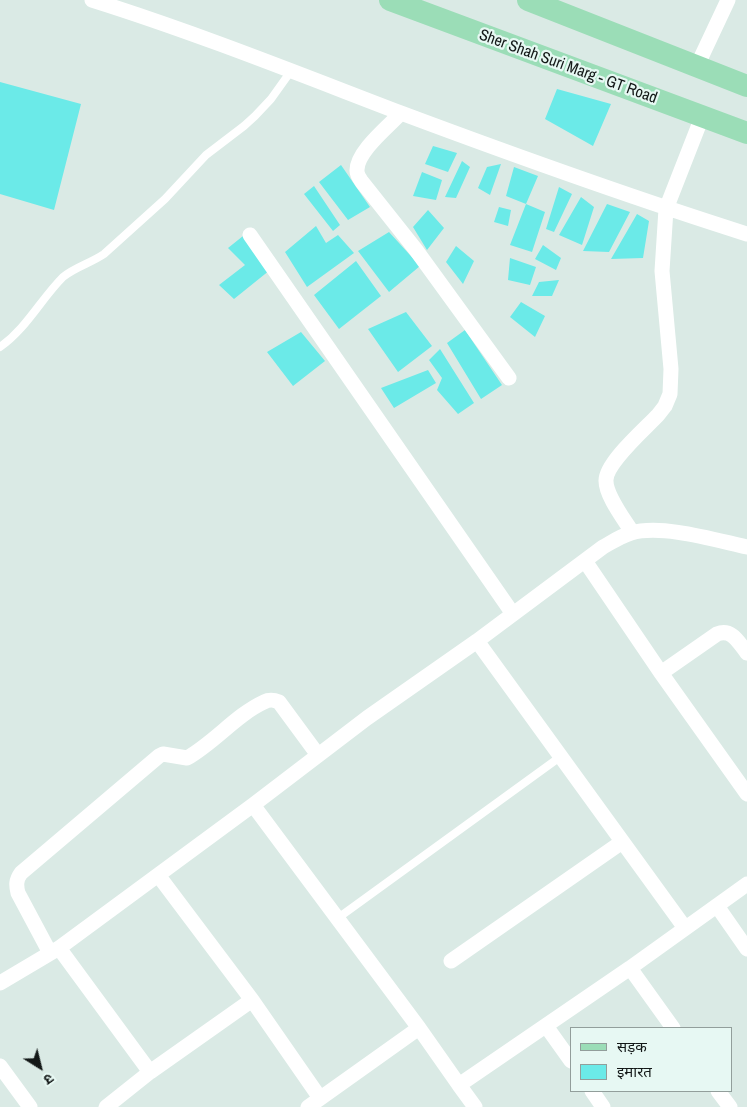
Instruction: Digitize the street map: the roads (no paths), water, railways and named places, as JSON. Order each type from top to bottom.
[{"type":"main road","name":"Sher Shah Suri Marg - GT Road","points":[[390,0],[747,133]]},
{"type":"main road","points":[[528,0],[747,86]]},
{"type":"street","points":[[92,0],[292,71],[560,172],[666,209],[747,234]]},
{"type":"street","points":[[697,66],[728,0]]},
{"type":"street","points":[[402,113],[367,148],[358,166],[357,173],[362,182],[416,250],[509,378]]},
{"type":"street","points":[[632,532],[609,492],[606,480],[611,464],[658,415],[665,406],[670,394],[671,369],[662,270],[666,209],[702,117]]},
{"type":"street","points":[[250,235],[513,614]]},
{"type":"street","points":[[0,983],[54,951],[253,805],[367,718],[477,641],[616,539],[632,532],[667,531],[747,547]]},
{"type":"street","points":[[585,561],[661,673],[747,794]]},
{"type":"street","points":[[661,673],[717,634],[723,632],[729,632],[747,653]]},
{"type":"street","points":[[477,641],[685,928]]},
{"type":"street","points":[[150,1072],[54,951],[18,893],[17,879],[21,873],[159,756],[163,754],[187,758],[265,701],[279,702],[318,755]]},
{"type":"street","points":[[253,805],[419,1028],[475,1107]]},
{"type":"street","points":[[451,961],[622,842]]},
{"type":"street","points":[[158,875],[252,1000],[314,1102],[419,1028]]},
{"type":"street","points":[[459,1085],[630,968],[747,884]]},
{"type":"street","points":[[717,906],[747,949]]},
{"type":"street","points":[[630,968],[672,1027]]},
{"type":"street","points":[[106,1107],[150,1072],[252,1000]]},
{"type":"street","points":[[546,1026],[570,1060]]},
{"type":"street","points":[[0,1066],[30,1107]]},
{"type":"street","points":[[593,1092],[603,1107]]},
{"type":"street","points":[[719,1092],[730,1107]]},
{"type":"lane","points":[[0,347],[16,334],[66,275],[104,254],[164,199],[206,155],[255,116],[292,71]]},
{"type":"lane","points":[[338,918],[560,757]]}]
